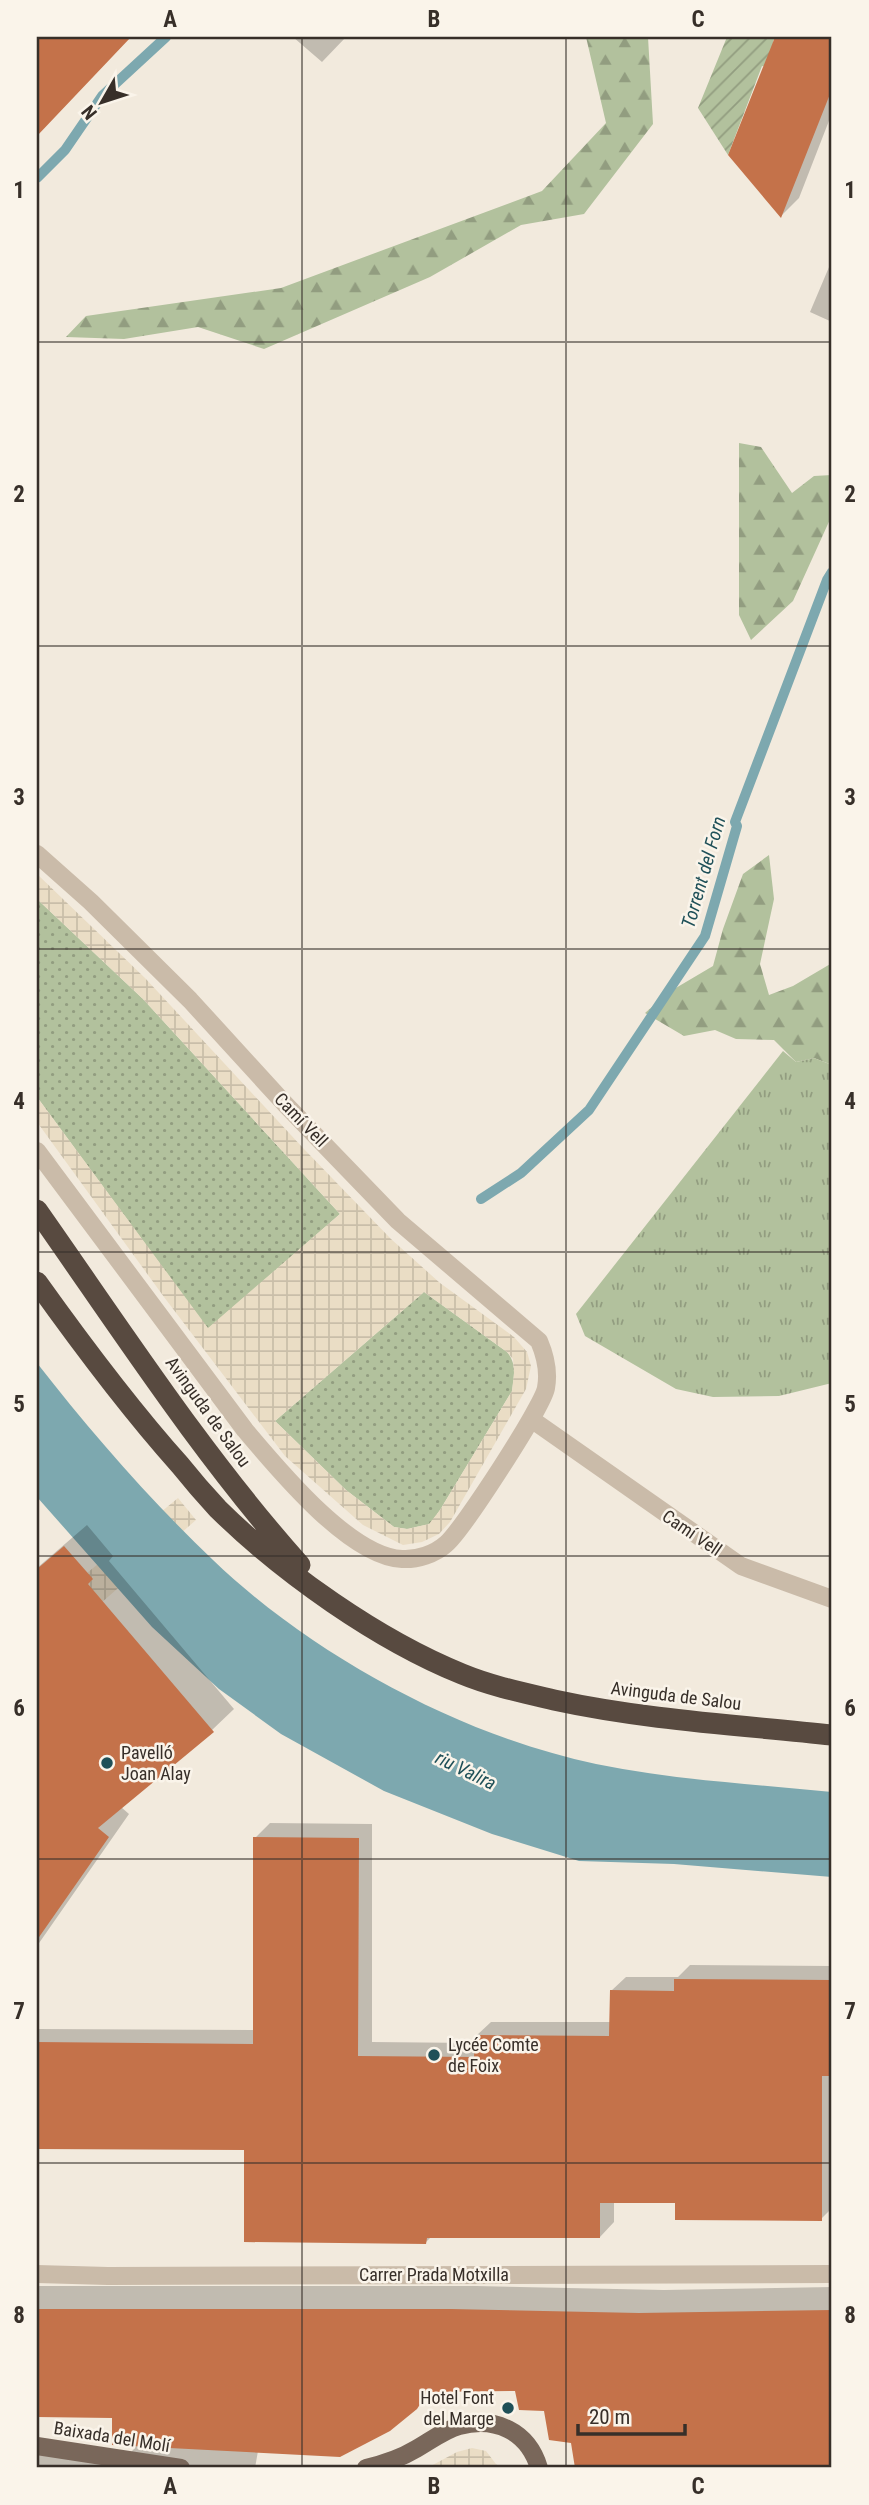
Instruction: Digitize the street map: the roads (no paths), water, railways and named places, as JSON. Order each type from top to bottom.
[{"type":"highway","name":"Avinguda de Salou","points":[[37,1210],[205,1449],[257,1517],[304,1570],[364,1623]]},
{"type":"highway","name":"Avinguda de Salou","points":[[37,1282],[94,1363],[218,1509],[292,1573],[364,1623],[407,1648],[463,1675],[525,1693],[627,1715],[832,1735]]},
{"type":"main road","points":[[366,2468],[413,2451],[457,2426],[484,2423],[505,2426],[519,2436],[533,2452],[539,2468]]},
{"type":"main road","name":"Baixada del Molí","points":[[37,2446],[181,2468]]},
{"type":"street","name":"Camí Vell","points":[[37,854],[91,902],[190,1000],[398,1221],[539,1341],[545,1355],[546,1389],[531,1419],[741,1566],[832,1600]]},
{"type":"street","points":[[37,1151],[245,1430],[275,1466],[346,1534],[375,1552],[401,1559],[424,1557],[446,1545],[461,1527],[531,1419]]},
{"type":"street","name":"Carrer Prada Motxilla","points":[[37,2274],[832,2274]]},
{"type":"water","name":"riu Valira","points":[[37,1363],[121,1464],[213,1560],[252,1595],[342,1659],[442,1712],[493,1734],[545,1751],[596,1764],[654,1774],[832,1792],[832,1877],[674,1864],[579,1861],[492,1834],[384,1791],[281,1734],[219,1689],[152,1627],[37,1497]]},
{"type":"waterway","points":[[37,178],[65,150],[102,96],[166,37]]},
{"type":"waterway","name":"Torrent del Forn","points":[[481,1199],[521,1173],[589,1110],[705,936],[737,826],[735,822],[832,572]]},
{"type":"place","name":"Pavelló Joan Alay","points":[[107,1763]]},
{"type":"place","name":"Lycée Comte de Foix","points":[[434,2055]]},
{"type":"place","name":"Hotel Font del Marge","points":[[508,2408]]}]
